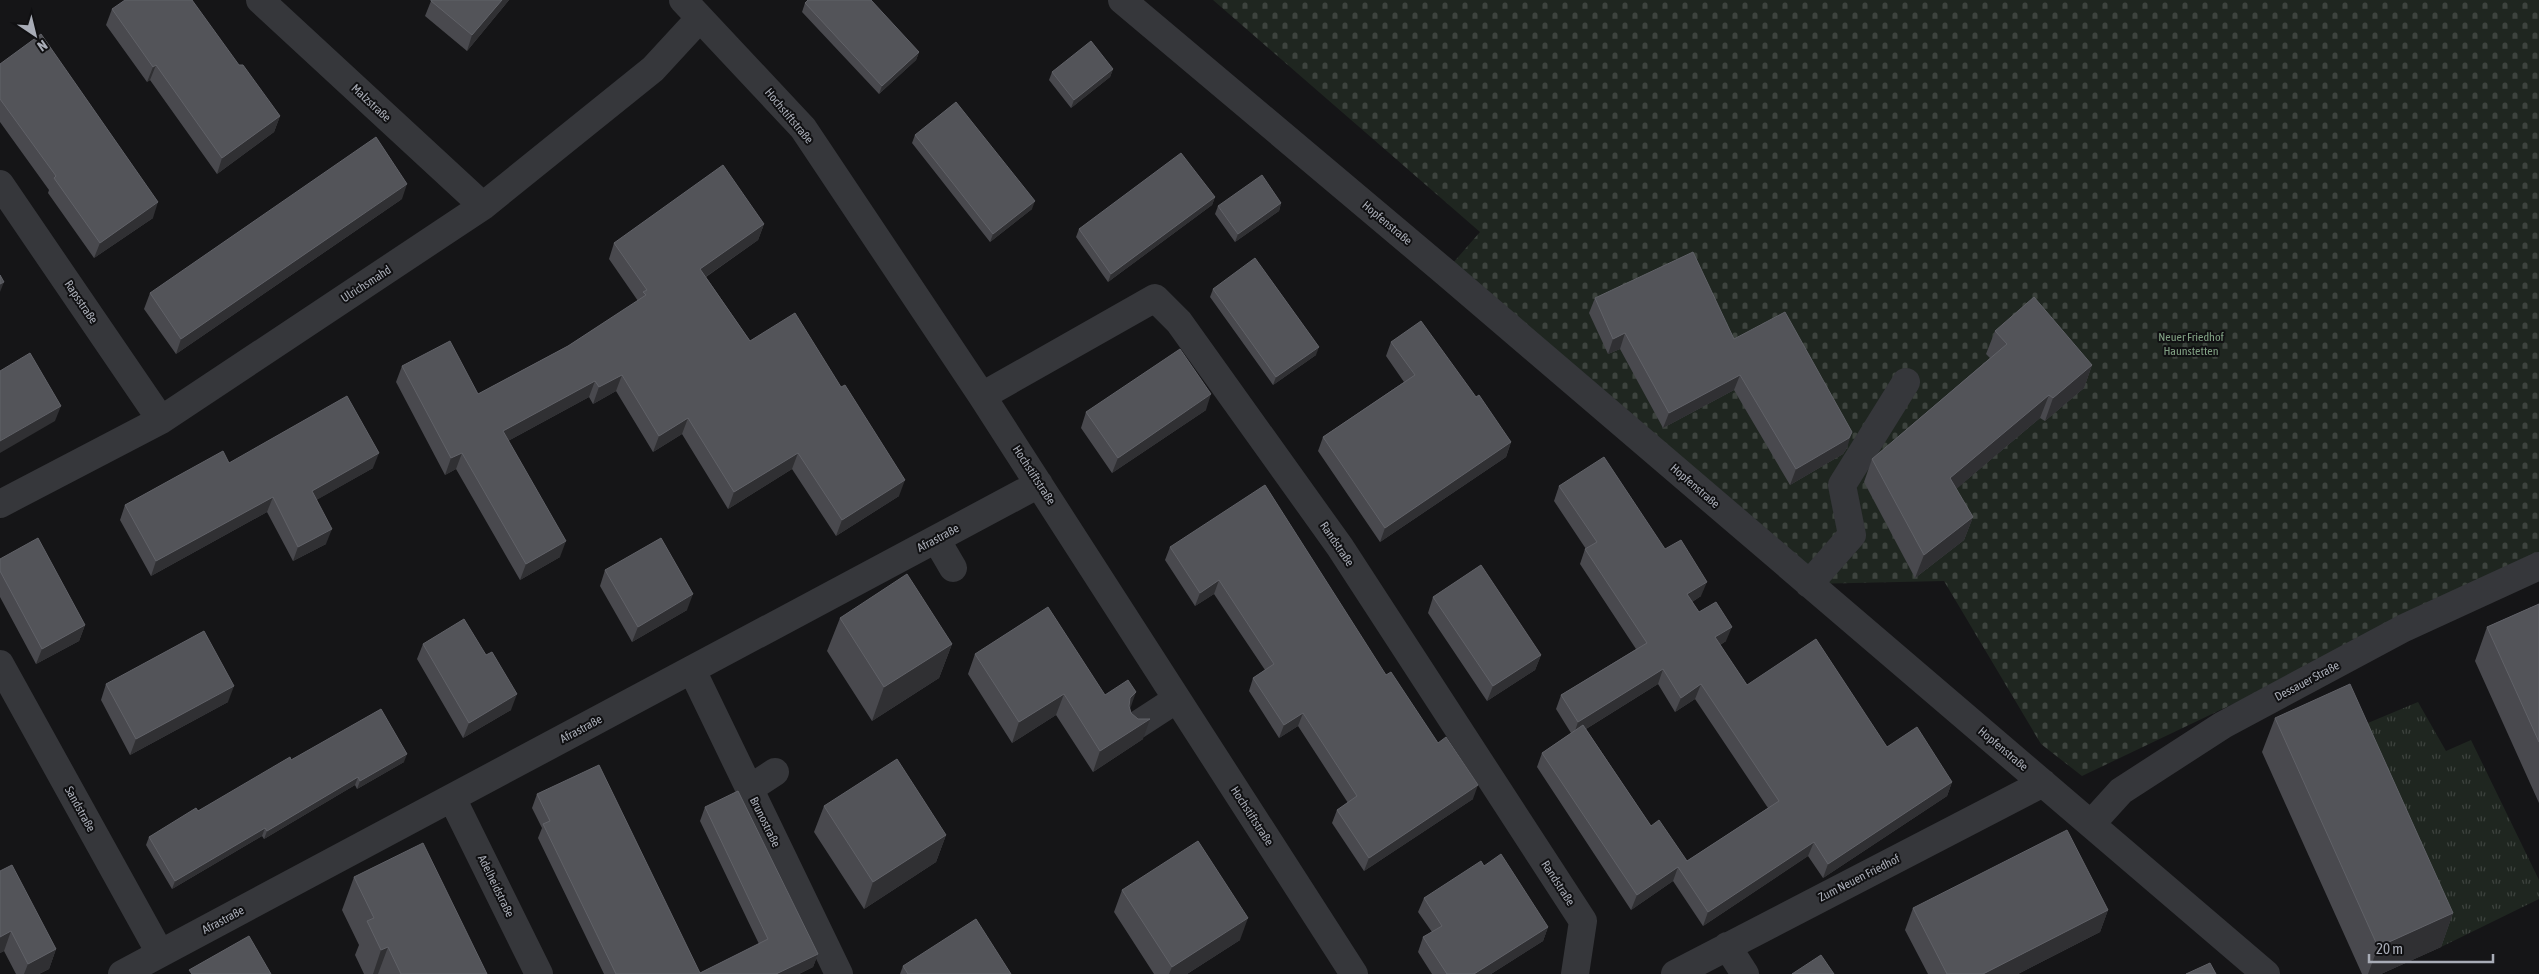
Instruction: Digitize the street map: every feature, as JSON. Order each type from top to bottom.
[{"type":"street","name":"Malzstraße","points":[[260,0],[483,206]]},
{"type":"street","name":"Hopfenstraße","points":[[1122,0],[1445,272],[2042,783],[2092,823],[2266,974]]},
{"type":"street","name":"Ulrichsmahd","points":[[0,504],[161,420],[483,206],[653,69],[692,9]]},
{"type":"street","name":"Hochstiftstraße","points":[[692,9],[803,128],[982,396],[1354,974]]},
{"type":"street","name":"Rapsstraße","points":[[0,184],[161,420]]},
{"type":"street","name":"Randstraße","points":[[982,396],[1155,298],[1173,316],[1340,548],[1582,921],[1575,974]]},
{"type":"street","points":[[1809,584],[1852,534],[1842,485],[1906,382]]},
{"type":"street","name":"Afrastraße","points":[[122,974],[1039,484]]},
{"type":"street","points":[[936,539],[953,568]]},
{"type":"street","name":"Dessauer Straße","points":[[2092,823],[2121,791],[2223,725],[2404,628],[2539,566]]},
{"type":"street","name":"Sandstraße","points":[[0,664],[160,953]]},
{"type":"street","name":"Brunostraße","points":[[692,670],[839,974]]},
{"type":"street","points":[[1137,725],[1177,699]]},
{"type":"street","points":[[750,789],[775,772]]},
{"type":"street","name":"Zum Neuen Friedhof","points":[[1675,974],[2042,783]]},
{"type":"street","name":"Adelheidstraße","points":[[452,798],[539,974]]},
{"type":"street","points":[[1727,946],[1745,974]]},
{"type":"green space","name":"Neuer Friedhof Haunstetten","points":[[1213,0],[2539,0],[2539,558],[2082,776],[2041,744],[1944,581],[1809,584],[1445,272],[1480,232]]},
{"type":"green space","points":[[2418,702],[2446,751],[2471,740],[2539,880],[2539,899],[2441,947],[2344,733]]},
{"type":"building","points":[[125,0],[192,0],[239,65],[243,65],[280,116],[222,158],[156,65],[153,67],[112,9]]},
{"type":"building","points":[[431,0],[502,0],[472,35]]},
{"type":"building","points":[[808,0],[871,0],[919,52],[882,86],[805,3]]},
{"type":"building","points":[[41,34],[158,202],[100,243],[54,178],[56,176],[0,99],[0,64]]},
{"type":"building","points":[[1091,41],[1113,69],[1074,100],[1052,72]]},
{"type":"building","points":[[956,102],[1035,201],[993,234],[915,135]]},
{"type":"building","points":[[376,137],[407,184],[181,339],[150,293]]},
{"type":"building","points":[[1181,153],[1215,197],[1111,274],[1079,229]]},
{"type":"building","points":[[723,165],[764,224],[700,269],[750,341],[795,313],[841,387],[845,385],[905,480],[842,520],[798,453],[734,492],[688,418],[659,436],[622,375],[599,387],[595,381],[503,431],[566,541],[526,564],[462,453],[451,458],[402,366],[450,341],[478,394],[568,346],[646,295],[643,292],[647,290],[614,243]]},
{"type":"building","points":[[1262,175],[1281,203],[1238,234],[1218,206]]},
{"type":"building","points":[[1693,252],[1734,339],[1785,312],[1852,432],[1849,438],[1796,469],[1740,375],[1669,413],[1625,333],[1613,339],[1595,298]]},
{"type":"building","points":[[1255,258],[1319,347],[1276,377],[1213,289]]},
{"type":"building","points":[[0,275],[4,282],[0,284]]},
{"type":"building","points":[[2034,297],[2092,365],[2053,398],[2049,395],[1950,478],[1973,517],[1924,555],[1872,459],[2007,344],[1995,331]]},
{"type":"building","points":[[1421,321],[1476,397],[1479,395],[1511,442],[1385,528],[1323,437],[1415,375],[1391,342]]},
{"type":"building","points":[[1180,349],[1211,394],[1118,458],[1086,412]]},
{"type":"building","points":[[30,353],[61,406],[0,441],[0,371]]},
{"type":"building","points":[[347,396],[379,453],[312,491],[332,529],[298,547],[273,497],[156,561],[125,505],[223,451],[229,463]]},
{"type":"building","points":[[1604,457],[1665,549],[1681,540],[1707,582],[1687,594],[1699,612],[1716,602],[1732,627],[1715,637],[1747,685],[1816,639],[1887,747],[1917,727],[1952,782],[1828,864],[1814,842],[1708,912],[1678,867],[1637,895],[1542,753],[1583,725],[1651,826],[1659,820],[1687,861],[1779,801],[1701,684],[1681,698],[1663,669],[1578,722],[1561,695],[1647,643],[1585,549],[1597,542],[1559,486]]},
{"type":"building","points":[[1265,485],[1386,675],[1391,672],[1438,743],[1446,737],[1478,785],[1369,858],[1337,810],[1357,796],[1303,713],[1284,725],[1253,678],[1274,664],[1219,580],[1200,593],[1170,547]]},
{"type":"building","points":[[38,538],[85,625],[42,649],[0,571],[0,559]]},
{"type":"building","points":[[661,538],[693,594],[638,627],[605,570]]},
{"type":"building","points":[[1481,565],[1541,655],[1493,686],[1433,597]]},
{"type":"building","points":[[907,574],[952,644],[884,687],[840,618]]},
{"type":"building","points":[[2539,604],[2539,742],[2487,627]]},
{"type":"building","points":[[1048,607],[1105,695],[1128,680],[1136,692],[1130,698],[1129,706],[1131,713],[1138,719],[1150,719],[1100,751],[1064,694],[1019,722],[975,654]]},
{"type":"building","points":[[464,619],[486,655],[492,652],[517,694],[469,723],[423,644]]},
{"type":"building","points":[[204,631],[234,686],[136,739],[106,684]]},
{"type":"building","points":[[2350,684],[2453,913],[2378,947],[2275,718]]},
{"type":"building","points":[[381,709],[407,754],[360,781],[358,777],[267,831],[265,828],[175,881],[149,837],[196,808],[198,811],[290,757],[291,760]]},
{"type":"building","points":[[897,759],[946,835],[873,882],[824,806]]},
{"type":"building","points":[[599,765],[700,973],[768,939],[705,807],[738,791],[818,954],[776,974],[616,974],[543,824],[550,821],[537,794]]},
{"type":"building","points":[[2067,830],[2108,910],[1983,974],[1947,974],[1913,908]]},
{"type":"building","points":[[1198,841],[1248,918],[1172,967],[1122,890]]},
{"type":"building","points":[[423,843],[487,974],[401,974],[388,947],[381,950],[367,921],[374,918],[354,877]]},
{"type":"building","points":[[1501,854],[1548,927],[1474,974],[1447,974],[1423,937],[1442,926],[1424,898],[1481,861],[1484,866]]},
{"type":"building","points":[[12,865],[56,949],[28,964],[11,931],[0,937],[0,871]]},
{"type":"building","points":[[976,919],[1011,974],[908,974],[903,966]]},
{"type":"building","points":[[249,936],[271,974],[192,974],[189,970]]},
{"type":"building","points":[[1821,955],[1834,974],[1792,974]]},
{"type":"building","points":[[2210,963],[2216,974],[2186,974]]}]
